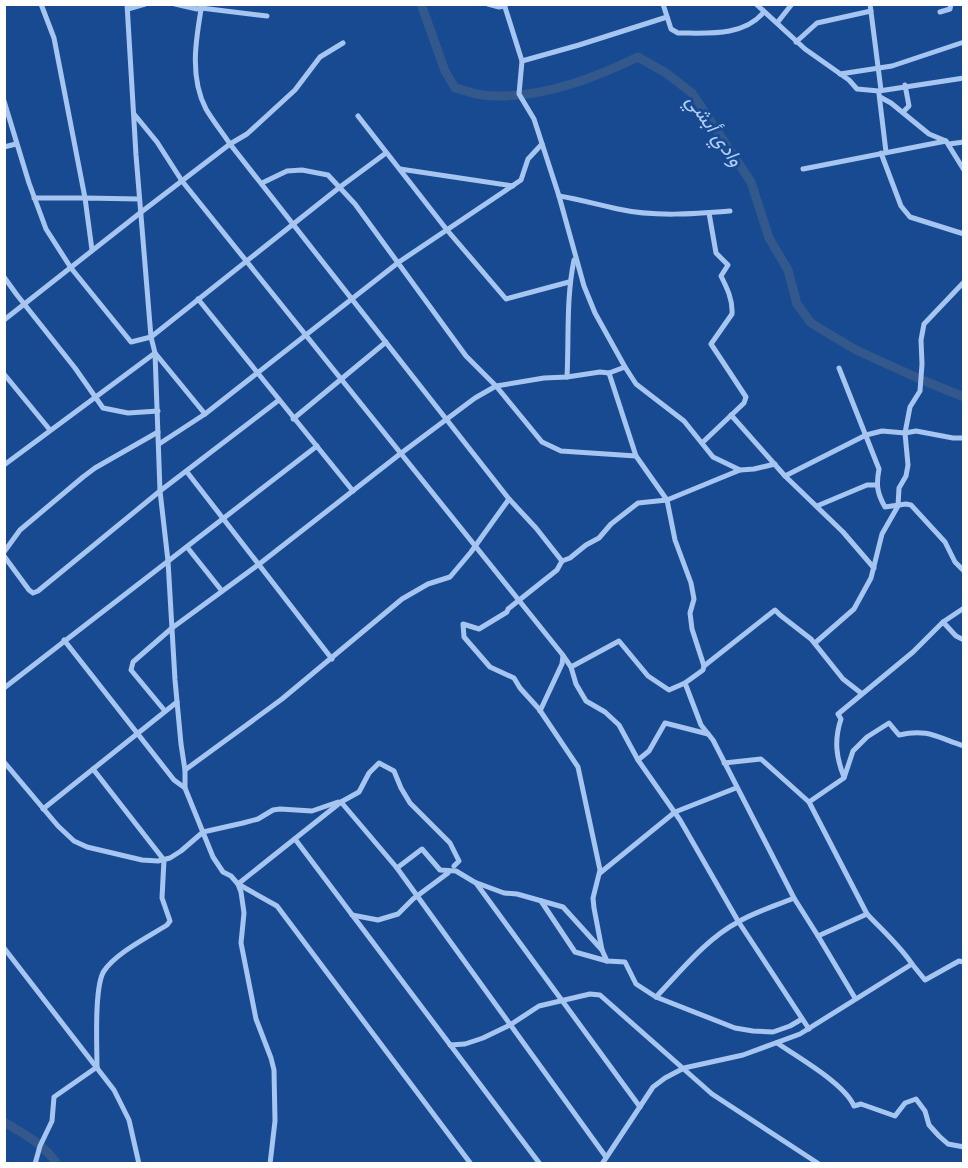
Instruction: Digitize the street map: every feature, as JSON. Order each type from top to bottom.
[{"type":"street","points":[[41,4],[54,38],[85,198],[92,250]]},
{"type":"street","points":[[145,4],[127,7],[140,213],[151,336],[155,353],[160,491],[168,561],[185,788],[219,867],[238,884],[278,906],[471,1164]]},
{"type":"street","points":[[175,4],[196,9],[201,6],[267,16]]},
{"type":"street","points":[[488,4],[500,7],[505,5],[522,61],[519,94],[534,119],[559,196],[575,257],[595,314],[636,384],[646,394],[684,421],[712,457],[740,470]]},
{"type":"street","points":[[663,4],[675,32],[727,32],[748,25],[761,8],[796,42],[857,88],[880,93],[930,134],[947,142],[963,170]]},
{"type":"street","points":[[777,23],[792,4]]},
{"type":"street","points":[[940,12],[950,9],[951,4]]},
{"type":"street","points":[[201,6],[195,50],[199,91],[207,111],[230,144],[509,499],[562,561]]},
{"type":"street","points":[[796,42],[817,24],[870,8],[879,69],[884,153],[901,206],[910,217],[963,234]]},
{"type":"street","points":[[522,61],[667,17]]},
{"type":"street","points":[[838,74],[892,66],[963,42]]},
{"type":"street","points":[[4,320],[230,144],[247,134],[295,90],[320,57],[343,43]]},
{"type":"street","points":[[880,93],[906,85],[963,78]]},
{"type":"street","points":[[903,112],[909,106],[906,85]]},
{"type":"street","points":[[4,101],[16,144],[46,229],[71,268],[128,340],[135,342],[151,336],[386,153]]},
{"type":"street","points":[[133,113],[157,142],[182,181],[563,656],[571,667],[576,684],[586,701],[605,712],[619,725],[638,760],[675,812],[738,921],[809,1029]]},
{"type":"street","points":[[358,116],[447,230],[506,299],[569,282]]},
{"type":"street","points":[[803,169],[947,142],[963,142]]},
{"type":"street","points":[[4,147],[16,144]]},
{"type":"street","points":[[159,444],[205,414],[399,262],[521,180],[528,159],[542,144]]},
{"type":"street","points":[[400,169],[513,186]]},
{"type":"street","points":[[262,183],[287,171],[302,170],[328,176],[340,187],[399,262],[466,356],[495,386],[542,442],[561,452],[636,456]]},
{"type":"street","points":[[559,196],[619,209],[678,214],[730,211]]},
{"type":"street","points":[[34,198],[139,199]]},
{"type":"street","points":[[702,443],[744,404],[746,397],[711,344],[732,314],[733,309],[729,292],[721,276],[728,265],[716,253],[709,213]]},
{"type":"street","points":[[567,377],[566,334],[569,282],[575,257]]},
{"type":"street","points":[[4,277],[97,397],[103,408],[141,413],[158,411]]},
{"type":"street","points":[[814,643],[854,609],[871,578],[882,534],[898,506],[899,488],[906,476],[908,465],[905,433],[910,407],[920,391],[921,340],[924,324],[963,282]]},
{"type":"street","points":[[198,299],[353,491]]},
{"type":"street","points":[[294,419],[386,342]]},
{"type":"street","points":[[4,465],[155,353]]},
{"type":"street","points":[[155,353],[205,414]]},
{"type":"street","points":[[165,711],[131,670],[130,666],[133,662],[172,628],[258,565],[400,453],[495,386],[600,372],[609,374],[626,367]]},
{"type":"street","points":[[839,368],[879,469],[876,485],[885,507],[911,505],[945,542],[955,562],[963,571]]},
{"type":"street","points":[[4,374],[51,430]]},
{"type":"street","points":[[609,374],[636,456],[667,500],[675,540],[691,583],[692,629],[704,666]]},
{"type":"street","points":[[158,432],[83,477],[20,530],[4,554],[29,590],[33,593],[38,591],[160,491],[279,400]]},
{"type":"street","points":[[731,415],[768,454],[785,476],[843,532],[874,568]]},
{"type":"street","points":[[785,476],[866,435],[882,431],[905,433],[916,431],[963,438]]},
{"type":"street","points":[[4,688],[317,446]]},
{"type":"street","points":[[607,961],[602,950],[593,898],[600,873],[578,767],[540,711],[514,678],[490,667],[464,637],[463,624],[479,630],[493,623],[557,570],[562,561],[599,538],[611,524],[638,503],[667,500],[740,470],[775,464]]},
{"type":"street","points":[[187,472],[332,659]]},
{"type":"street","points":[[817,506],[867,485],[876,485]]},
{"type":"street","points":[[185,770],[282,699],[402,599],[428,584],[450,577],[509,499]]},
{"type":"street","points":[[187,547],[222,591]]},
{"type":"street","points":[[844,777],[837,757],[837,730],[841,720],[838,714],[913,652],[943,622],[963,608]]},
{"type":"street","points":[[571,667],[619,641],[648,676],[669,690],[685,683],[703,670],[704,666],[775,610],[814,643],[843,679],[861,693]]},
{"type":"street","points":[[943,622],[963,640]]},
{"type":"street","points":[[64,640],[174,780],[185,788]]},
{"type":"street","points":[[540,711],[562,664],[563,656]]},
{"type":"street","points":[[685,683],[701,725],[724,763],[794,898],[855,998]]},
{"type":"street","points":[[43,809],[177,702]]},
{"type":"street","points":[[638,760],[649,751],[665,723],[708,734]]},
{"type":"street","points":[[809,802],[844,777],[853,751],[867,737],[889,723],[899,735],[914,732],[929,733],[963,746]]},
{"type":"street","points":[[724,763],[761,759],[809,802],[867,914],[892,941],[899,945],[925,980],[963,962]]},
{"type":"street","points":[[4,762],[43,809],[74,841],[87,847],[142,860],[164,860],[181,851],[202,831],[243,823],[279,809],[312,811],[341,802]]},
{"type":"street","points":[[238,884],[341,802],[359,792],[369,772],[379,763],[394,771],[400,788],[410,803],[450,843],[459,861],[454,866]]},
{"type":"street","points":[[93,769],[164,860],[162,898],[170,921],[118,957],[102,973],[97,994],[97,1068]]},
{"type":"street","points":[[600,873],[675,812],[736,788]]},
{"type":"street","points":[[341,802],[397,868],[606,1157]]},
{"type":"street","points":[[295,839],[540,1164]]},
{"type":"street","points":[[397,868],[422,849],[440,870],[456,871],[476,883],[504,893],[517,894],[563,907],[602,950]]},
{"type":"street","points":[[352,915],[378,920],[398,914],[417,896],[448,873]]},
{"type":"street","points":[[476,883],[640,1107]]},
{"type":"street","points":[[238,884],[244,913],[241,943],[251,998],[274,1070],[274,1121],[270,1164]]},
{"type":"street","points":[[656,997],[706,946],[738,921],[794,898]]},
{"type":"street","points":[[541,901],[572,950],[607,961],[625,962],[636,984],[656,997],[735,1028],[753,1031],[780,1030],[802,1019]]},
{"type":"street","points":[[818,936],[867,914]]},
{"type":"street","points":[[4,948],[114,1090],[129,1120],[139,1164]]},
{"type":"street","points":[[602,1164],[653,1087],[665,1078],[684,1068],[743,1055],[800,1034],[912,964]]},
{"type":"street","points":[[450,1045],[465,1044],[510,1025],[539,1006],[590,994],[600,995],[712,1094],[819,1164]]},
{"type":"street","points":[[777,1043],[827,1078],[851,1099],[854,1107],[861,1104],[895,1116],[905,1103],[916,1100],[925,1111],[929,1125],[939,1136],[948,1144],[963,1147]]},
{"type":"street","points":[[35,1164],[40,1146],[52,1120],[54,1097],[97,1068]]},
{"type":"waterway","name":"وادي أبشي","points":[[421,4],[445,71],[455,88],[479,94],[522,95],[582,80],[638,57],[666,73],[692,93],[751,182],[769,238],[788,270],[797,304],[811,323],[856,350],[964,397]]},
{"type":"waterway","points":[[4,1122],[40,1145],[57,1164]]}]
